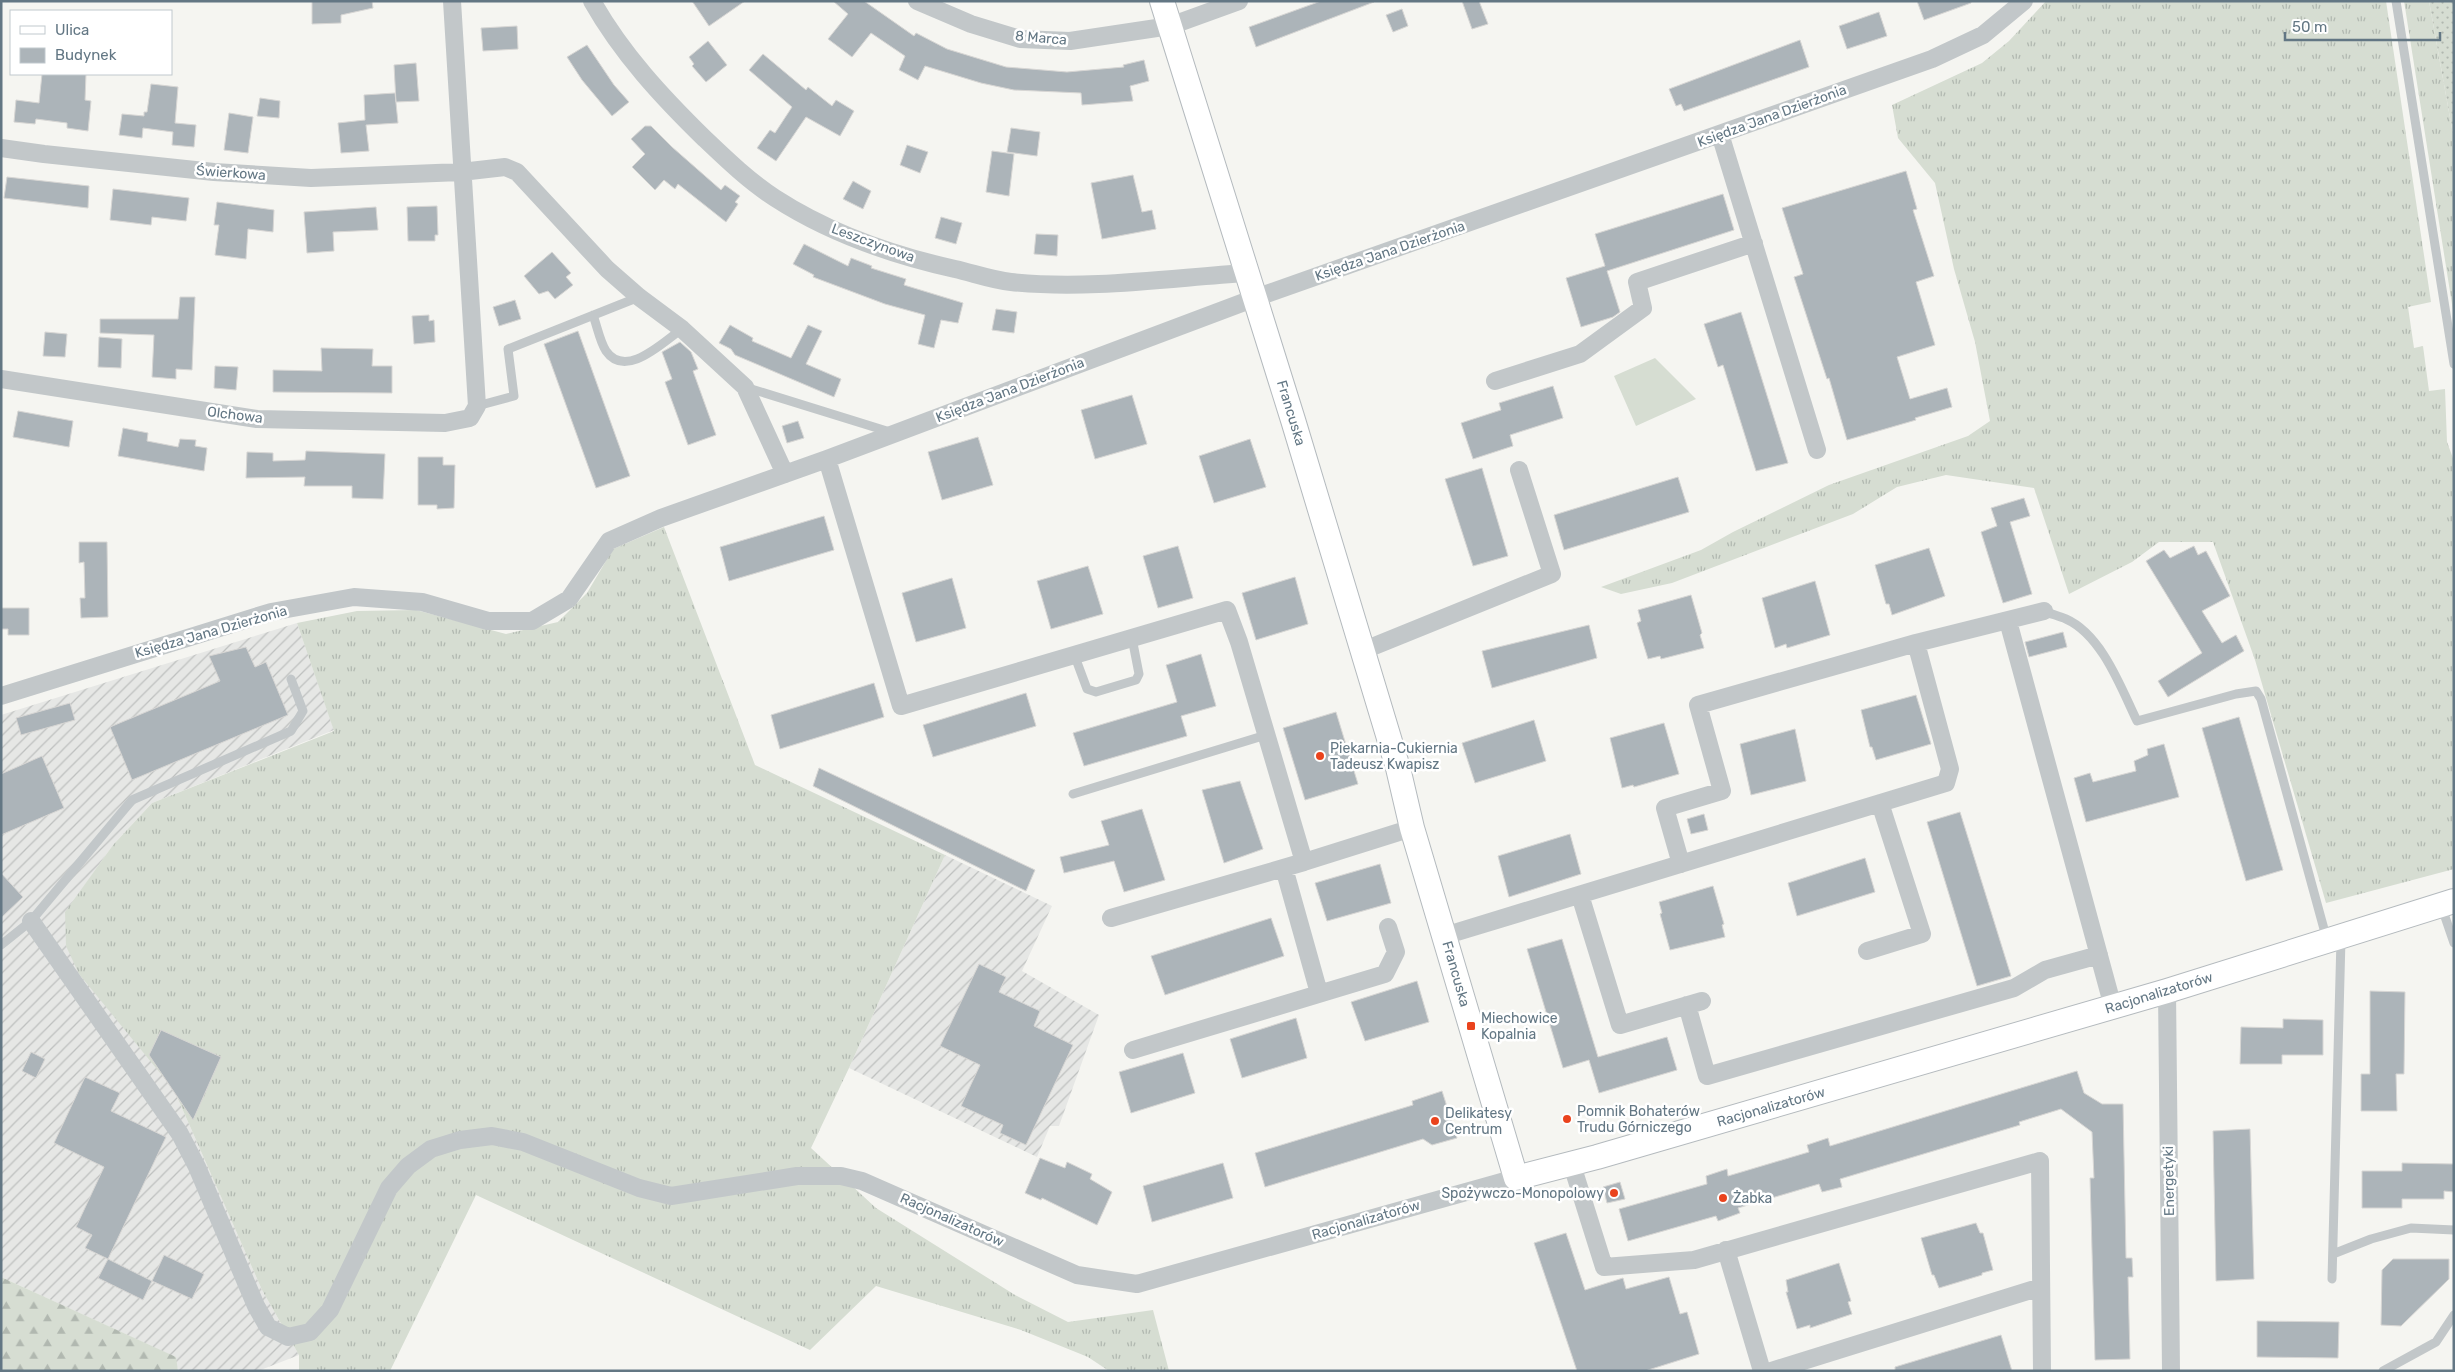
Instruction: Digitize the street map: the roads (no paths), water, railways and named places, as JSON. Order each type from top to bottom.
[{"type":"street","points":[[452,1],[474,412]]},
{"type":"street","name":"Leszczynowa","points":[[592,1],[610,32],[664,99],[727,160],[774,198],[829,227],[880,248],[931,263],[1010,282],[1090,284],[1246,273]]},
{"type":"street","name":"8 Marca","points":[[917,1],[971,24],[1020,39],[1070,42],[1170,26],[1239,1]]},
{"type":"street","name":"Francuska","points":[[1162,1],[1255,298],[1398,768],[1412,828],[1516,1178]]},
{"type":"street","name":"Księdza Jana Dzierżonia","points":[[1,696],[272,612],[354,597],[422,602],[488,621],[532,621],[569,599],[609,541],[661,518],[827,459],[1255,298],[1932,59],[1983,35],[2024,1]]},
{"type":"street","points":[[1720,134],[1818,450]]},
{"type":"street","name":"Świerkowa","points":[[1,148],[214,172],[311,178],[461,172],[505,167],[517,172],[607,268],[639,297],[682,329],[745,387]]},
{"type":"street","points":[[1495,381],[1580,354],[1643,308],[1638,282],[1754,243]]},
{"type":"street","name":"Olchowa","points":[[1,379],[257,419],[445,423],[474,412]]},
{"type":"street","points":[[745,387],[785,474]]},
{"type":"street","points":[[827,459],[901,706],[1227,610],[1239,642],[1304,862]]},
{"type":"street","points":[[1362,651],[1552,574],[1519,470]]},
{"type":"street","points":[[1681,864],[1664,808],[1722,791],[1698,705],[1916,644],[2044,612]]},
{"type":"street","points":[[2008,621],[2113,1007]]},
{"type":"street","points":[[1444,936],[1946,783],[1950,769],[1916,644]]},
{"type":"street","points":[[1867,951],[1922,934],[1880,803]]},
{"type":"street","points":[[1111,918],[1284,868],[1412,828]]},
{"type":"street","points":[[1284,868],[1319,993]]},
{"type":"street","points":[[1580,894],[1620,1025],[1694,1003],[1707,1076],[2014,988],[2045,970],[2099,955]]},
{"type":"street","name":"Racjonalizatorów","points":[[31,921],[180,1134],[197,1167],[256,1306],[268,1327],[288,1337],[310,1332],[330,1310],[389,1188],[408,1166],[431,1149],[460,1140],[492,1136],[523,1142],[639,1188],[671,1196],[797,1176],[842,1176],[862,1181],[1077,1275],[1138,1284],[1516,1178],[1572,1165],[2167,991],[2447,903]]},
{"type":"street","points":[[1133,1050],[1385,974],[1396,952],[1388,927]]},
{"type":"street","name":"Energetyki","points":[[2167,991],[2171,1371]]},
{"type":"street","points":[[1572,1165],[1604,1268],[1694,1260],[2040,1161],[2042,1371]]},
{"type":"street","points":[[1726,1250],[1762,1371]]},
{"type":"street","points":[[1771,1371],[2041,1287]]},
{"type":"lane","points":[[2396,1],[2454,364]]},
{"type":"lane","points":[[474,412],[514,396],[508,349],[639,297]]},
{"type":"lane","points":[[594,315],[606,351],[622,362],[634,361],[682,329]]},
{"type":"lane","points":[[745,387],[894,434]]},
{"type":"lane","points":[[2044,612],[2068,620],[2089,638],[2108,661],[2137,720],[2236,694],[2256,691],[2260,699],[2334,938],[2332,1280]]},
{"type":"lane","points":[[1074,654],[1087,688],[1096,692],[1136,680],[1139,674],[1132,638]]},
{"type":"lane","points":[[1,945],[31,921],[132,800],[291,731],[303,711],[291,679]]},
{"type":"lane","points":[[1073,794],[1266,735]]},
{"type":"lane","points":[[2447,903],[2454,943]]},
{"type":"lane","points":[[2333,1254],[2370,1239],[2411,1228],[2454,1230]]},
{"type":"lane","points":[[2383,1371],[2436,1342],[2454,1314]]},
{"type":"place","name":"Piekarnia-Cukiernia Tadeusz Kwapisz","points":[[1320,756]]},
{"type":"place","name":"Miechowice Kopalnia","points":[[1471,1026]]},
{"type":"place","name":"Pomnik Bohaterów Trudu Górniczego","points":[[1567,1119]]},
{"type":"place","name":"Delikatesy Centrum","points":[[1435,1121]]},
{"type":"place","name":"Spożywczo-Monopolowy","points":[[1614,1193]]},
{"type":"place","name":"Żabka","points":[[1723,1198]]}]
